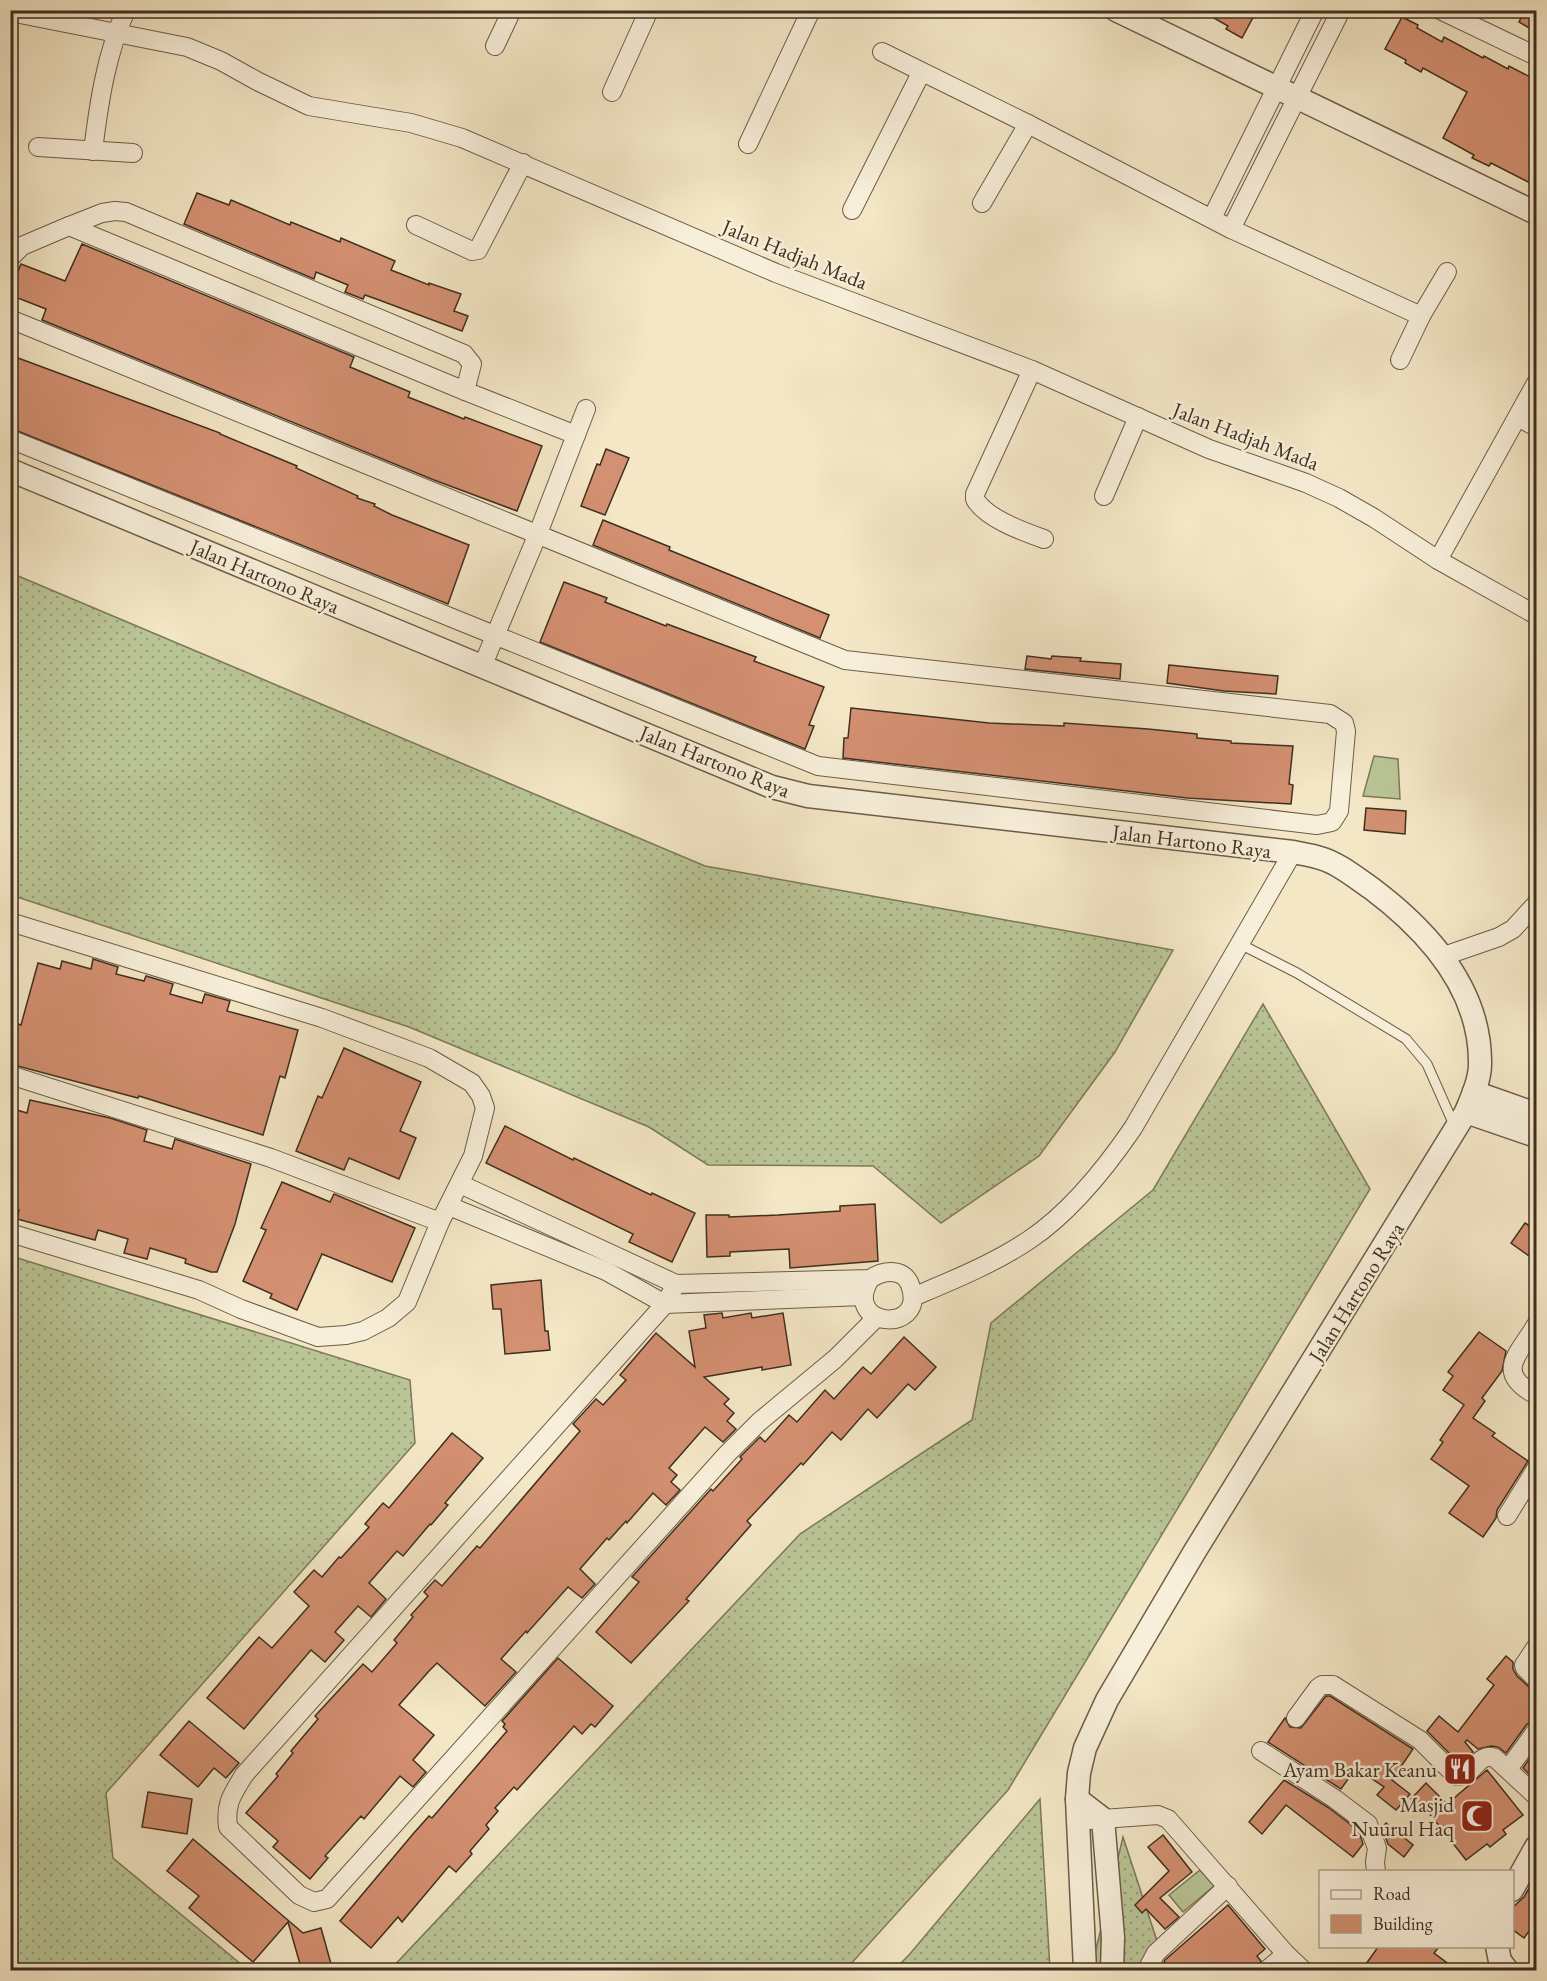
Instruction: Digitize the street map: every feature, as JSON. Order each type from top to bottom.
[{"type":"street","points":[[93,151],[100,93],[117,32],[126,10]]},
{"type":"street","points":[[495,46],[512,10]]},
{"type":"street","points":[[612,92],[650,10]]},
{"type":"street","points":[[748,144],[811,10]]},
{"type":"street","points":[[1116,10],[1536,213]]},
{"type":"street","points":[[1212,218],[1315,10]]},
{"type":"street","points":[[1231,229],[1341,10]]},
{"type":"street","points":[[1440,10],[1459,15],[1536,56]]},
{"type":"street","name":"Jalan Hadjah Mada","points":[[10,12],[117,32],[196,50],[309,106],[432,128],[462,138],[776,273],[1032,370],[1209,449],[1306,483],[1374,518],[1438,560],[1536,615]]},
{"type":"street","points":[[882,52],[1028,124],[1231,229],[1421,316]]},
{"type":"street","points":[[852,210],[921,73]]},
{"type":"street","points":[[982,203],[1028,124]]},
{"type":"street","points":[[38,147],[133,153]]},
{"type":"street","points":[[417,225],[472,251],[478,249],[523,163]]},
{"type":"street","points":[[10,258],[22,246],[69,226],[102,213],[126,212],[464,354],[472,364],[465,391]]},
{"type":"street","points":[[69,226],[576,435]]},
{"type":"street","points":[[1400,360],[1421,316],[1447,273]]},
{"type":"street","points":[[10,319],[845,660],[1330,714],[1344,723],[1346,731],[1339,811],[1332,822],[1317,825],[818,766],[10,439]]},
{"type":"street","points":[[1032,370],[975,494],[975,499],[981,507],[994,516],[1017,529],[1044,539]]},
{"type":"street","points":[[1438,560],[1536,383]]},
{"type":"street","points":[[482,667],[537,536],[586,409]]},
{"type":"street","points":[[1104,496],[1138,417]]},
{"type":"street","points":[[1518,417],[1536,427]]},
{"type":"street","name":"Jalan Hartono Raya","points":[[10,470],[482,667],[792,793],[1293,852],[1321,858],[1352,874],[1391,903],[1444,956],[1458,979],[1473,1015],[1480,1044],[1480,1067],[1465,1111],[1195,1551],[1107,1700],[1085,1748],[1079,1773],[1077,1810],[1085,1971]]},
{"type":"street","points":[[913,1298],[994,1261],[1030,1239],[1051,1223],[1109,1163],[1133,1128],[1293,852]]},
{"type":"street","points":[[1444,956],[1499,937],[1513,929],[1536,904]]},
{"type":"street","points":[[10,922],[322,1018],[429,1058],[472,1083],[481,1096],[485,1108],[473,1156],[440,1222],[408,1302],[398,1312],[363,1331],[318,1337],[241,1309],[199,1290],[10,1233]]},
{"type":"street","points":[[10,1075],[272,1158],[440,1222]]},
{"type":"street","points":[[1465,1111],[1536,1113]]},
{"type":"street","points":[[1465,1111],[1536,1136]]},
{"type":"street","points":[[460,1184],[676,1284],[866,1288]]},
{"type":"street","points":[[449,1206],[606,1271],[665,1304],[866,1288]]},
{"type":"street","points":[[892,1271],[904,1276],[911,1285],[913,1298],[909,1309],[900,1318],[888,1321],[876,1318],[867,1309],[866,1288],[880,1272],[892,1271]]},
{"type":"street","points":[[676,1284],[665,1304],[366,1638],[240,1782],[231,1796],[226,1812],[228,1827],[298,1895],[314,1902],[327,1899],[727,1454],[759,1422],[835,1359],[876,1318]]},
{"type":"street","points":[[1536,1325],[1514,1361],[1512,1371],[1516,1382],[1536,1395]]},
{"type":"street","points":[[1507,1516],[1536,1469]]},
{"type":"street","points":[[1536,1647],[1524,1665],[1536,1679]]},
{"type":"street","points":[[1296,1718],[1318,1688],[1322,1685],[1333,1685],[1420,1740],[1456,1776],[1466,1775],[1478,1761],[1490,1756],[1508,1769],[1536,1796]]},
{"type":"street","points":[[1508,1769],[1536,1731]]},
{"type":"street","points":[[1261,1751],[1335,1799],[1368,1824],[1377,1848],[1376,1870]]},
{"type":"street","points":[[1077,1810],[1103,1819],[1158,1815],[1168,1819],[1303,1971]]},
{"type":"street","points":[[1103,1819],[1113,1937],[1112,1971]]},
{"type":"street","points":[[1514,1886],[1536,1847]]},
{"type":"street","points":[[1147,1971],[1156,1953],[1228,1886]]},
{"type":"street","points":[[1267,1971],[1286,1954]]},
{"type":"lane","points":[[1240,944],[1298,973],[1406,1039],[1426,1064],[1446,1111],[1465,1111]]},
{"type":"green space","points":[[11,573],[705,866],[1173,950],[1115,1052],[1039,1156],[941,1223],[873,1166],[708,1165],[649,1127],[409,1027],[11,895]]},
{"type":"green space","points":[[1374,756],[1398,759],[1400,799],[1363,796]]},
{"type":"green space","points":[[1263,1004],[1370,1189],[1008,1790],[849,1966],[842,1970],[390,1970],[800,1534],[972,1420],[991,1323],[1153,1190]]},
{"type":"green space","points":[[11,1256],[410,1380],[415,1443],[106,1793],[113,1858],[248,1970],[11,1970]]},
{"type":"green space","points":[[1040,1799],[1050,1970],[894,1970],[909,1955]]},
{"type":"green space","points":[[1123,1837],[1159,1947],[1162,1970],[1091,1970]]},
{"type":"green space","points":[[1200,1870],[1214,1886],[1183,1912],[1169,1895]]},
{"type":"building","points":[[1200,10],[1257,10],[1242,38],[1226,29],[1228,26]]},
{"type":"building","points":[[1525,10],[1536,14],[1536,32],[1519,22]]},
{"type":"building","points":[[1402,17],[1442,42],[1444,37],[1483,58],[1484,56],[1508,69],[1509,66],[1536,80],[1536,186],[1491,163],[1489,166],[1472,158],[1474,155],[1443,138],[1467,92],[1423,68],[1421,72],[1405,63],[1406,60],[1385,49]]},
{"type":"building","points":[[197,193],[229,205],[231,200],[290,225],[291,222],[340,242],[341,238],[395,261],[391,270],[429,285],[429,283],[461,294],[454,311],[468,316],[462,331],[365,295],[363,299],[345,292],[348,285],[316,272],[314,279],[184,224]]},
{"type":"building","points":[[82,244],[354,357],[350,367],[410,392],[408,397],[542,446],[517,511],[434,480],[42,320],[46,309],[10,295],[21,264],[65,281]]},
{"type":"building","points":[[10,355],[220,433],[297,466],[296,468],[358,496],[357,498],[375,504],[374,506],[392,515],[469,545],[448,604],[10,428]]},
{"type":"building","points":[[606,449],[629,458],[605,515],[581,506],[597,464],[600,465]]},
{"type":"building","points":[[603,520],[670,547],[669,550],[829,615],[820,638],[593,545]]},
{"type":"building","points":[[564,582],[607,598],[605,602],[756,657],[754,661],[824,687],[809,725],[814,726],[805,749],[540,642]]},
{"type":"building","points":[[1027,656],[1051,659],[1052,656],[1081,658],[1080,661],[1121,664],[1120,679],[1025,669]]},
{"type":"building","points":[[1169,665],[1278,676],[1276,694],[1224,691],[1167,683]]},
{"type":"building","points":[[851,708],[989,723],[1064,726],[1064,723],[1148,729],[1197,734],[1197,738],[1231,741],[1231,743],[1293,746],[1289,784],[1293,785],[1291,804],[1187,798],[843,758],[844,738],[848,738]]},
{"type":"building","points":[[1366,808],[1406,811],[1405,834],[1364,830]]},
{"type":"building","points":[[93,959],[118,967],[116,974],[144,981],[146,976],[173,984],[170,994],[202,1003],[205,994],[230,1001],[227,1011],[298,1030],[285,1078],[280,1076],[263,1135],[139,1096],[138,1098],[10,1064],[10,1040],[15,1023],[21,1025],[38,963],[60,969],[62,961],[91,969]]},
{"type":"building","points":[[344,1048],[421,1082],[400,1131],[416,1138],[399,1179],[349,1158],[344,1170],[296,1151],[318,1096],[322,1098]]},
{"type":"building","points":[[30,1100],[110,1118],[147,1130],[144,1141],[172,1149],[175,1139],[251,1164],[235,1224],[217,1272],[185,1263],[186,1259],[150,1248],[147,1259],[124,1253],[128,1239],[98,1230],[95,1240],[17,1219],[19,1210],[10,1208],[10,1108],[27,1113]]},
{"type":"building","points":[[505,1126],[573,1160],[574,1158],[651,1195],[652,1193],[695,1213],[672,1262],[629,1242],[633,1234],[486,1163]]},
{"type":"building","points":[[282,1182],[330,1202],[334,1194],[415,1228],[392,1282],[322,1254],[297,1310],[270,1298],[272,1294],[243,1281],[266,1230],[261,1228]]},
{"type":"building","points":[[875,1204],[878,1261],[790,1268],[789,1249],[730,1252],[730,1256],[707,1257],[706,1215],[729,1215],[729,1217],[840,1211],[840,1206]]},
{"type":"building","points":[[1525,1223],[1536,1230],[1536,1261],[1511,1243]]},
{"type":"building","points":[[541,1280],[545,1331],[548,1331],[550,1350],[505,1354],[501,1309],[493,1309],[491,1285]]},
{"type":"building","points":[[722,1313],[723,1318],[751,1313],[752,1318],[783,1313],[791,1365],[762,1370],[762,1367],[704,1377],[729,1399],[724,1404],[734,1413],[727,1421],[736,1429],[723,1442],[705,1427],[669,1468],[677,1475],[671,1482],[680,1490],[666,1505],[653,1493],[627,1523],[626,1521],[609,1540],[607,1538],[580,1569],[595,1584],[582,1598],[568,1587],[527,1633],[526,1631],[501,1659],[516,1672],[485,1706],[437,1663],[429,1671],[399,1705],[434,1735],[413,1760],[426,1772],[413,1787],[400,1776],[364,1819],[361,1816],[325,1856],[328,1858],[310,1879],[273,1847],[278,1841],[246,1813],[278,1776],[276,1774],[293,1753],[291,1751],[318,1719],[315,1716],[363,1664],[372,1672],[397,1643],[394,1640],[413,1617],[411,1615],[428,1596],[424,1592],[435,1580],[442,1586],[477,1546],[480,1548],[580,1431],[573,1424],[596,1399],[603,1405],[626,1380],[620,1375],[656,1333],[695,1367],[689,1331],[706,1328],[704,1315]]},
{"type":"building","points":[[1479,1332],[1506,1351],[1502,1371],[1482,1398],[1485,1401],[1473,1418],[1495,1433],[1492,1436],[1528,1461],[1483,1537],[1449,1513],[1469,1486],[1431,1459],[1443,1442],[1440,1440],[1464,1405],[1443,1390],[1453,1376],[1448,1372]]},
{"type":"building","points":[[904,1337],[936,1367],[915,1390],[908,1384],[877,1418],[868,1409],[841,1440],[832,1432],[803,1465],[801,1463],[747,1521],[751,1525],[686,1599],[689,1601],[631,1663],[596,1632],[639,1582],[632,1577],[760,1437],[765,1442],[789,1415],[797,1422],[825,1390],[834,1399],[863,1367],[871,1374]]},
{"type":"building","points":[[452,1433],[483,1458],[445,1503],[448,1505],[403,1556],[397,1551],[369,1583],[386,1599],[371,1617],[358,1606],[335,1632],[344,1640],[325,1662],[311,1650],[244,1729],[207,1698],[259,1637],[272,1648],[309,1606],[294,1592],[314,1570],[322,1577],[339,1557],[341,1558],[369,1527],[365,1524],[383,1503],[389,1508]]},
{"type":"building","points":[[1506,1656],[1513,1662],[1513,1669],[1517,1676],[1536,1690],[1536,1720],[1527,1724],[1506,1753],[1498,1747],[1491,1746],[1478,1749],[1467,1740],[1465,1742],[1473,1752],[1460,1764],[1427,1731],[1439,1716],[1458,1732],[1494,1685],[1487,1679]]},
{"type":"building","points":[[558,1658],[613,1706],[595,1727],[591,1724],[582,1734],[574,1726],[517,1790],[514,1787],[495,1808],[498,1811],[486,1825],[489,1829],[456,1872],[449,1866],[402,1922],[398,1917],[371,1948],[340,1921],[413,1834],[429,1816],[432,1818],[507,1731],[502,1721]]},
{"type":"building","points":[[1326,1696],[1330,1696],[1413,1749],[1392,1780],[1410,1794],[1396,1810],[1377,1795],[1384,1787],[1356,1768],[1341,1789],[1268,1742],[1285,1718],[1290,1727],[1301,1728]]},
{"type":"building","points":[[189,1721],[239,1763],[226,1778],[214,1768],[198,1787],[160,1755]]},
{"type":"building","points":[[1536,1749],[1536,1781],[1523,1768]]},
{"type":"building","name":"Masjid Nuurul Haq","points":[[1487,1770],[1523,1815],[1503,1830],[1506,1834],[1490,1847],[1487,1844],[1466,1860],[1425,1808],[1423,1810],[1411,1799],[1426,1783],[1447,1804]]},
{"type":"building","points":[[1284,1780],[1329,1808],[1359,1831],[1363,1844],[1353,1857],[1286,1805],[1262,1834],[1249,1822]]},
{"type":"building","points":[[148,1792],[192,1799],[187,1834],[142,1827]]},
{"type":"building","points":[[1386,1823],[1413,1845],[1404,1857],[1388,1844],[1382,1828]]},
{"type":"building","points":[[1163,1835],[1192,1872],[1160,1898],[1179,1917],[1165,1929],[1146,1909],[1142,1913],[1135,1905],[1169,1871],[1148,1847]]},
{"type":"building","points":[[193,1839],[303,1933],[321,1928],[333,1971],[302,1971],[288,1922],[253,1962],[189,1908],[199,1896],[167,1871]]},
{"type":"building","points":[[1536,1876],[1536,1922],[1524,1938],[1514,1930],[1514,1906],[1524,1897]]},
{"type":"building","points":[[1228,1905],[1265,1949],[1257,1956],[1261,1961],[1256,1971],[1171,1971],[1164,1962],[1165,1960]]},
{"type":"building","points":[[1377,1948],[1438,1948],[1434,1953],[1458,1971],[1361,1971]]},
{"type":"place","name":"Ayam Bakar Keanu","points":[[1460,1769]]},
{"type":"place","name":"Masjid Nuurul Haq","points":[[1477,1816]]}]
